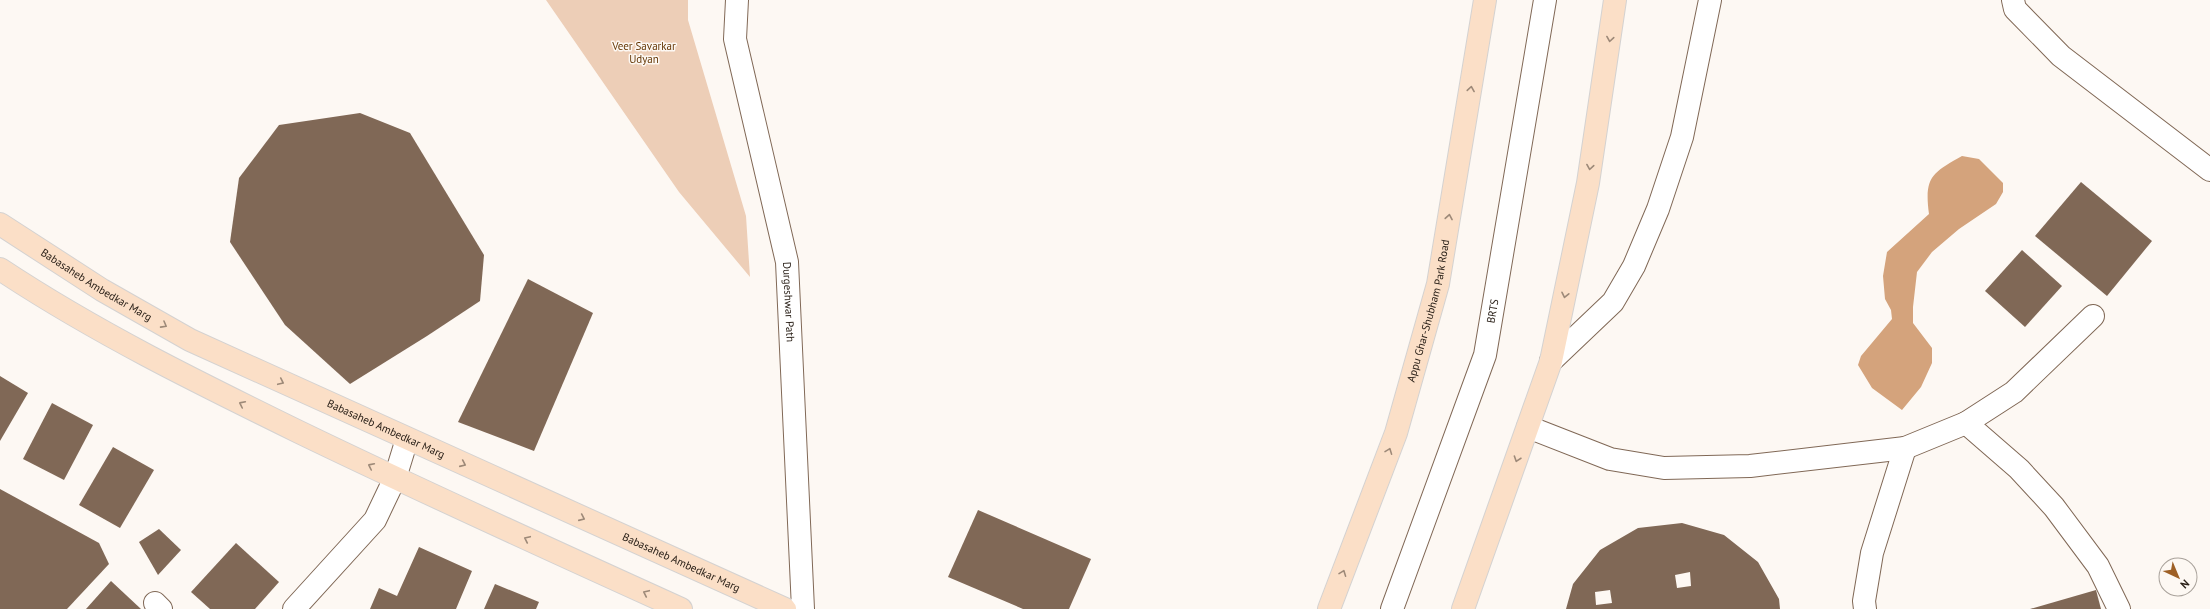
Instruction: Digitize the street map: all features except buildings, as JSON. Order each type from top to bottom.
[{"type":"main road","name":"Appu Ghar-Shubham Park Road","points":[[1329,609],[1396,434],[1438,284],[1485,0]]},
{"type":"main road","points":[[1464,609],[1552,361],[1588,183],[1616,0]]},
{"type":"main road","name":"Babasaheb Ambedkar Marg","points":[[0,224],[102,290],[190,340],[785,609]]},
{"type":"main road","points":[[0,269],[41,296],[179,374],[395,478],[681,609]]},
{"type":"street","name":"Durgeshwar Path","points":[[737,0],[736,40],[787,262],[803,609]]},
{"type":"street","name":"BRTS","points":[[1392,609],[1485,355],[1545,0]]},
{"type":"street","points":[[1552,361],[1613,302],[1634,266],[1658,209],[1682,137],[1710,0]]},
{"type":"street","points":[[2013,0],[2015,9],[2061,56],[2210,170]]},
{"type":"street","points":[[1528,427],[1610,460],[1664,468],[1750,466],[1905,448],[1966,423],[2014,392],[2093,316]]},
{"type":"street","points":[[1966,423],[2019,469],[2054,507],[2098,566],[2119,609]]},
{"type":"street","points":[[294,609],[375,520],[395,478],[408,439]]},
{"type":"street","points":[[1864,609],[1872,553],[1905,448]]},
{"type":"green space","name":"Veer Savarkar Udyan","points":[[546,0],[688,0],[688,20],[746,216],[750,277],[679,192]]},
{"type":"shaded area","points":[[1962,156],[1979,159],[2003,183],[2003,192],[1996,204],[1959,229],[1932,252],[1917,272],[1913,307],[1913,323],[1932,348],[1932,363],[1921,387],[1902,410],[1872,388],[1858,365],[1861,356],[1892,319],[1891,310],[1885,299],[1883,276],[1887,252],[1929,214],[1928,192],[1929,184],[1932,178],[1943,167]]}]
